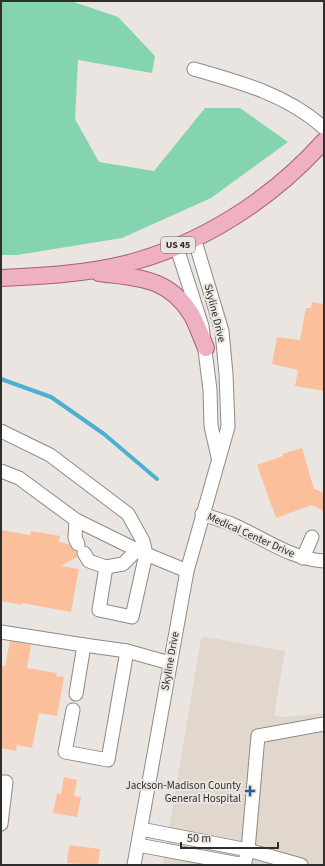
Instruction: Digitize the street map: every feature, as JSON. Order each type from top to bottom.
[{"type":"main road","name":"US 45","points":[[1,278],[87,271],[125,263],[156,254],[176,246],[231,218],[271,190],[304,163],[324,141]]},
{"type":"main road","points":[[87,271],[162,284],[175,294],[191,314],[206,348]]},
{"type":"street","points":[[194,69],[254,86],[310,115],[324,128]]},
{"type":"street","name":"Skyline Drive","points":[[134,865],[187,571],[228,427],[226,374],[222,331],[194,238]]},
{"type":"street","name":"Skyline Drive","points":[[176,246],[202,326],[206,348],[211,426],[219,461]]},
{"type":"street","points":[[1,431],[50,454],[128,514],[143,541],[132,617],[99,610],[106,567]]},
{"type":"street","points":[[1,471],[19,478],[76,520],[141,552],[187,571]]},
{"type":"street","name":"Medical Center Drive","points":[[202,514],[229,523],[291,554],[304,558],[324,561]]},
{"type":"street","points":[[76,520],[75,538],[89,561],[106,567],[123,564],[141,552]]},
{"type":"street","points":[[304,558],[312,537]]},
{"type":"street","points":[[1,632],[126,651],[170,663]]},
{"type":"street","points":[[76,694],[84,645]]},
{"type":"street","points":[[73,710],[65,752],[108,760],[126,651]]},
{"type":"street","points":[[138,845],[244,865],[248,850],[258,736],[324,724]]},
{"type":"street","points":[[1,782],[6,782],[1,824]]},
{"type":"street","points":[[141,829],[248,850],[301,865]]},
{"type":"shaded area","name":"Jackson-Madison County General Hospital","points":[[206,637],[285,651],[274,715],[284,717],[324,713],[324,865],[163,865],[201,638]]},
{"type":"green space","points":[[1,1],[71,1],[118,17],[155,56],[152,73],[78,60],[75,119],[99,162],[154,171],[205,108],[240,108],[288,142],[211,198],[122,238],[17,255],[1,255]]},
{"type":"building","points":[[312,302],[324,304],[324,391],[295,386],[298,370],[272,364],[277,337],[300,340],[306,308],[311,308]]},
{"type":"building","points":[[302,448],[314,489],[324,493],[324,511],[312,505],[276,518],[257,465],[283,456],[282,454]]},
{"type":"building","points":[[1,530],[30,535],[31,531],[60,536],[59,542],[69,544],[76,552],[77,557],[61,566],[79,569],[71,612],[22,603],[22,605],[1,601]]},
{"type":"building","points":[[10,641],[31,645],[27,668],[57,673],[56,676],[64,677],[57,716],[39,713],[32,748],[17,745],[16,751],[1,748],[1,666],[5,666]]},
{"type":"building","points":[[64,777],[77,780],[74,796],[81,797],[77,817],[53,813],[57,793],[61,794]]},
{"type":"building","points":[[69,845],[100,849],[98,865],[67,863]]},
{"type":"waterway","points":[[1,379],[51,397],[104,434],[157,479]]},
{"type":"place","name":"Jackson-Madison County General Hospital","points":[[250,791]]}]
